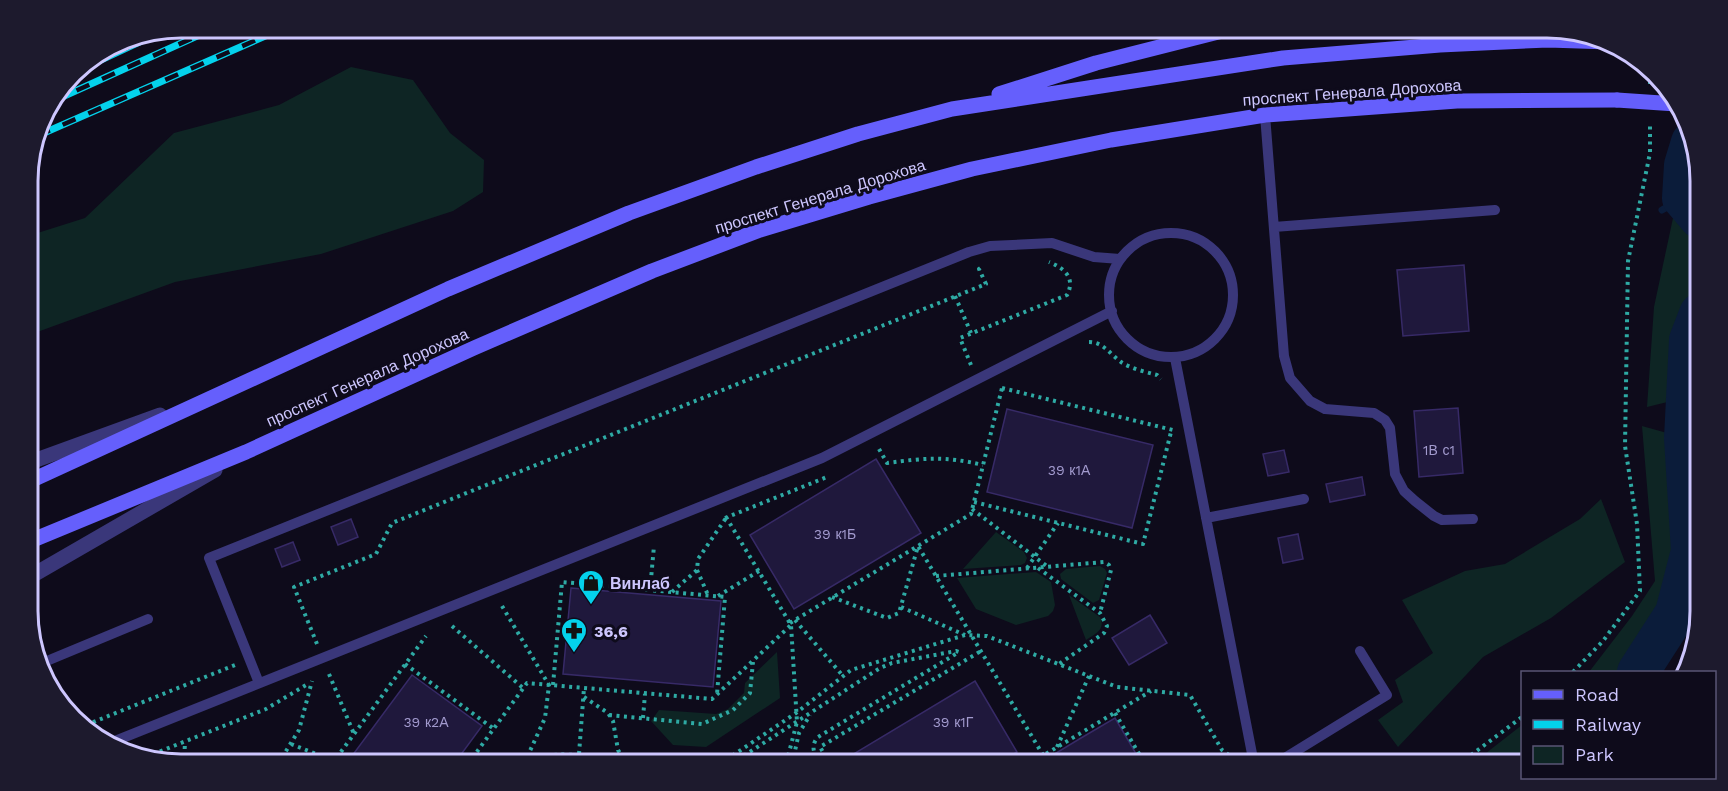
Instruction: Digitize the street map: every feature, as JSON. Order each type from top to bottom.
[{"type":"main road","points":[[38,477],[448,289],[629,213],[756,167],[858,134],[952,109],[1096,63],[1195,38]]},
{"type":"main road","points":[[952,109],[1283,58],[1452,44],[1580,41]]},
{"type":"main road","name":"проспект Генерала Дорохова","points":[[38,538],[246,452],[474,348],[631,280],[760,230],[972,169],[1111,140],[1266,115],[1457,101],[1617,100],[1667,103]]},
{"type":"street","points":[[38,459],[219,393]]},
{"type":"street","points":[[38,572],[246,452]]},
{"type":"lane","points":[[1266,115],[1284,356],[1290,378],[1310,401],[1325,409],[1374,413],[1385,420],[1390,429],[1395,474],[1404,491],[1426,511],[1442,519],[1473,519]]},
{"type":"lane","points":[[1274,227],[1495,210]]},
{"type":"lane","points":[[1179,233],[1200,240],[1217,253],[1229,272],[1234,294],[1231,315],[1220,335],[1203,349],[1175,358],[1162,357],[1143,351],[1126,339],[1115,322],[1112,310],[1109,303],[1111,280],[1120,259],[1136,244],[1156,235],[1179,233]]},
{"type":"lane","points":[[259,683],[209,558],[969,252],[990,246],[1052,243],[1094,257],[1120,259]]},
{"type":"lane","points":[[120,740],[822,458],[1112,310]]},
{"type":"lane","points":[[1175,358],[1252,753]]},
{"type":"lane","points":[[1206,518],[1304,498]]},
{"type":"lane","points":[[47,661],[148,619]]},
{"type":"lane","points":[[1293,753],[1387,695],[1359,651]]},
{"type":"path","points":[[1650,80],[1650,96]]},
{"type":"path","points":[[1574,671],[1603,640],[1640,591],[1637,524],[1625,446],[1628,261],[1650,153],[1650,119]]},
{"type":"path","points":[[976,378],[960,338],[1067,294],[1071,287],[1071,280],[1067,273],[1051,262],[1039,262]]},
{"type":"path","points":[[354,734],[294,587],[376,554],[392,523],[986,284],[979,268],[986,266]]},
{"type":"path","points":[[955,296],[970,333]]},
{"type":"path","points":[[996,386],[1190,435]]},
{"type":"path","points":[[476,754],[527,683],[712,699],[795,620],[971,514],[1002,388]]},
{"type":"path","points":[[974,502],[1143,544],[1171,430]]},
{"type":"path","points":[[879,449],[887,464],[931,457],[959,459],[983,465]]},
{"type":"path","points":[[716,500],[790,624],[797,722],[789,754]]},
{"type":"path","points":[[972,509],[1048,567]]},
{"type":"path","points":[[708,595],[697,570],[698,559],[726,517]]},
{"type":"path","points":[[1027,568],[1058,523]]},
{"type":"path","points":[[650,590],[654,546]]},
{"type":"path","points":[[918,546],[968,635],[981,651],[1042,753]]},
{"type":"path","points":[[832,597],[887,618],[899,613],[918,546]]},
{"type":"path","points":[[936,576],[1104,562],[1111,570],[1100,613]]},
{"type":"path","points":[[1037,568],[1105,617],[1107,626],[1104,633],[1059,665]]},
{"type":"path","points":[[672,592],[697,570]]},
{"type":"path","points":[[718,596],[759,572]]},
{"type":"path","points":[[529,754],[545,718],[551,685],[562,582],[725,597],[717,694]]},
{"type":"path","points":[[502,606],[551,685]]},
{"type":"path","points":[[901,607],[968,635]]},
{"type":"path","points":[[795,620],[843,676]]},
{"type":"path","points":[[452,626],[523,688]]},
{"type":"path","points":[[736,754],[796,713],[851,670],[968,635],[987,636],[1117,687],[1190,695],[1222,750],[1226,753]]},
{"type":"path","points":[[339,754],[426,636]]},
{"type":"path","points":[[824,754],[820,747],[981,651]]},
{"type":"path","points":[[747,754],[880,668],[892,663],[959,652],[818,737],[813,745],[814,754]]},
{"type":"path","points":[[91,722],[249,659]]},
{"type":"path","points":[[609,715],[702,723],[733,710],[750,693],[753,661]]},
{"type":"path","points":[[405,664],[494,729]]},
{"type":"path","points":[[1057,747],[1089,676]]},
{"type":"path","points":[[285,754],[299,730],[312,681]]},
{"type":"path","points":[[579,754],[584,688]]},
{"type":"path","points":[[1046,753],[1150,691]]},
{"type":"path","points":[[643,718],[645,694]]},
{"type":"path","points":[[584,697],[614,721],[620,754]]},
{"type":"path","points":[[795,754],[804,722],[815,710]]},
{"type":"path","points":[[1115,712],[1139,753]]},
{"type":"path","points":[[1474,753],[1521,718]]},
{"type":"path","points":[[784,730],[790,728],[795,730],[798,740]]},
{"type":"path","points":[[184,754],[185,742]]},
{"type":"path","points":[[291,744],[314,754]]},
{"type":"green space","points":[[351,67],[413,80],[450,133],[484,160],[483,192],[453,211],[321,254],[175,282],[38,331],[38,233],[85,218],[174,133],[279,105]]},
{"type":"green space","points":[[1690,197],[1690,396],[1647,407],[1654,307],[1676,204],[1683,198]]},
{"type":"green space","points":[[1642,426],[1685,438],[1690,559],[1676,613],[1639,671],[1590,671],[1632,616],[1655,581]]},
{"type":"green space","points":[[1601,499],[1625,562],[1551,618],[1483,657],[1398,747],[1378,720],[1403,702],[1395,680],[1433,653],[1402,600],[1465,571],[1505,564],[1580,519]]},
{"type":"green space","points":[[996,532],[1024,552],[1027,558],[1025,563],[963,569]]},
{"type":"green space","points":[[1100,566],[1107,573],[1099,600],[1093,603],[1061,579],[1060,574],[1066,569]]},
{"type":"green space","points":[[1036,572],[1051,582],[1055,605],[1053,611],[1048,616],[1016,625],[976,609],[957,578]]},
{"type":"green space","points":[[1069,595],[1100,617],[1101,628],[1086,640]]},
{"type":"green space","points":[[777,652],[780,698],[706,747],[673,745],[651,721],[659,710],[716,714],[728,709],[744,693],[745,683]]},
{"type":"green space","points":[[1521,726],[1521,753],[1486,753]]},
{"type":"building","points":[[1464,265],[1469,331],[1403,336],[1397,270]]},
{"type":"building","points":[[1458,408],[1463,473],[1419,477],[1414,411]]},
{"type":"building","points":[[1007,409],[1153,445],[1132,528],[987,492]]},
{"type":"building","points":[[1284,450],[1289,472],[1268,476],[1263,454]]},
{"type":"building","points":[[876,459],[921,533],[794,609],[750,535]]},
{"type":"building","points":[[1362,477],[1365,495],[1330,502],[1326,484]]},
{"type":"building","points":[[351,519],[358,537],[338,545],[331,527]]},
{"type":"building","points":[[1298,534],[1303,559],[1283,563],[1278,538]]},
{"type":"building","points":[[293,542],[300,560],[282,567],[275,549]]},
{"type":"building","points":[[571,588],[721,601],[713,687],[563,674]]},
{"type":"building","points":[[1150,615],[1167,643],[1129,665],[1112,638]]},
{"type":"building","points":[[412,675],[482,726],[462,754],[354,754]]},
{"type":"building","points":[[975,681],[1017,752],[1015,753],[854,754]]},
{"type":"building","points":[[1115,718],[1136,753],[1056,753]]},
{"type":"waterway","points":[[1688,155],[1683,198],[1690,206]]},
{"type":"waterway","points":[[1662,210],[1683,198]]},
{"type":"waterway","points":[[1690,340],[1685,438],[1690,519]]},
{"type":"waterway","points":[[1639,671],[1676,613],[1690,559]]},
{"type":"railway","points":[[66,95],[193,38]]},
{"type":"railway","points":[[46,132],[261,38]]},
{"type":"railway","points":[[122,50],[128,47]]},
{"type":"place","name":"Винлаб","points":[[591,606]]},
{"type":"place","name":"36,6","points":[[574,654]]}]
